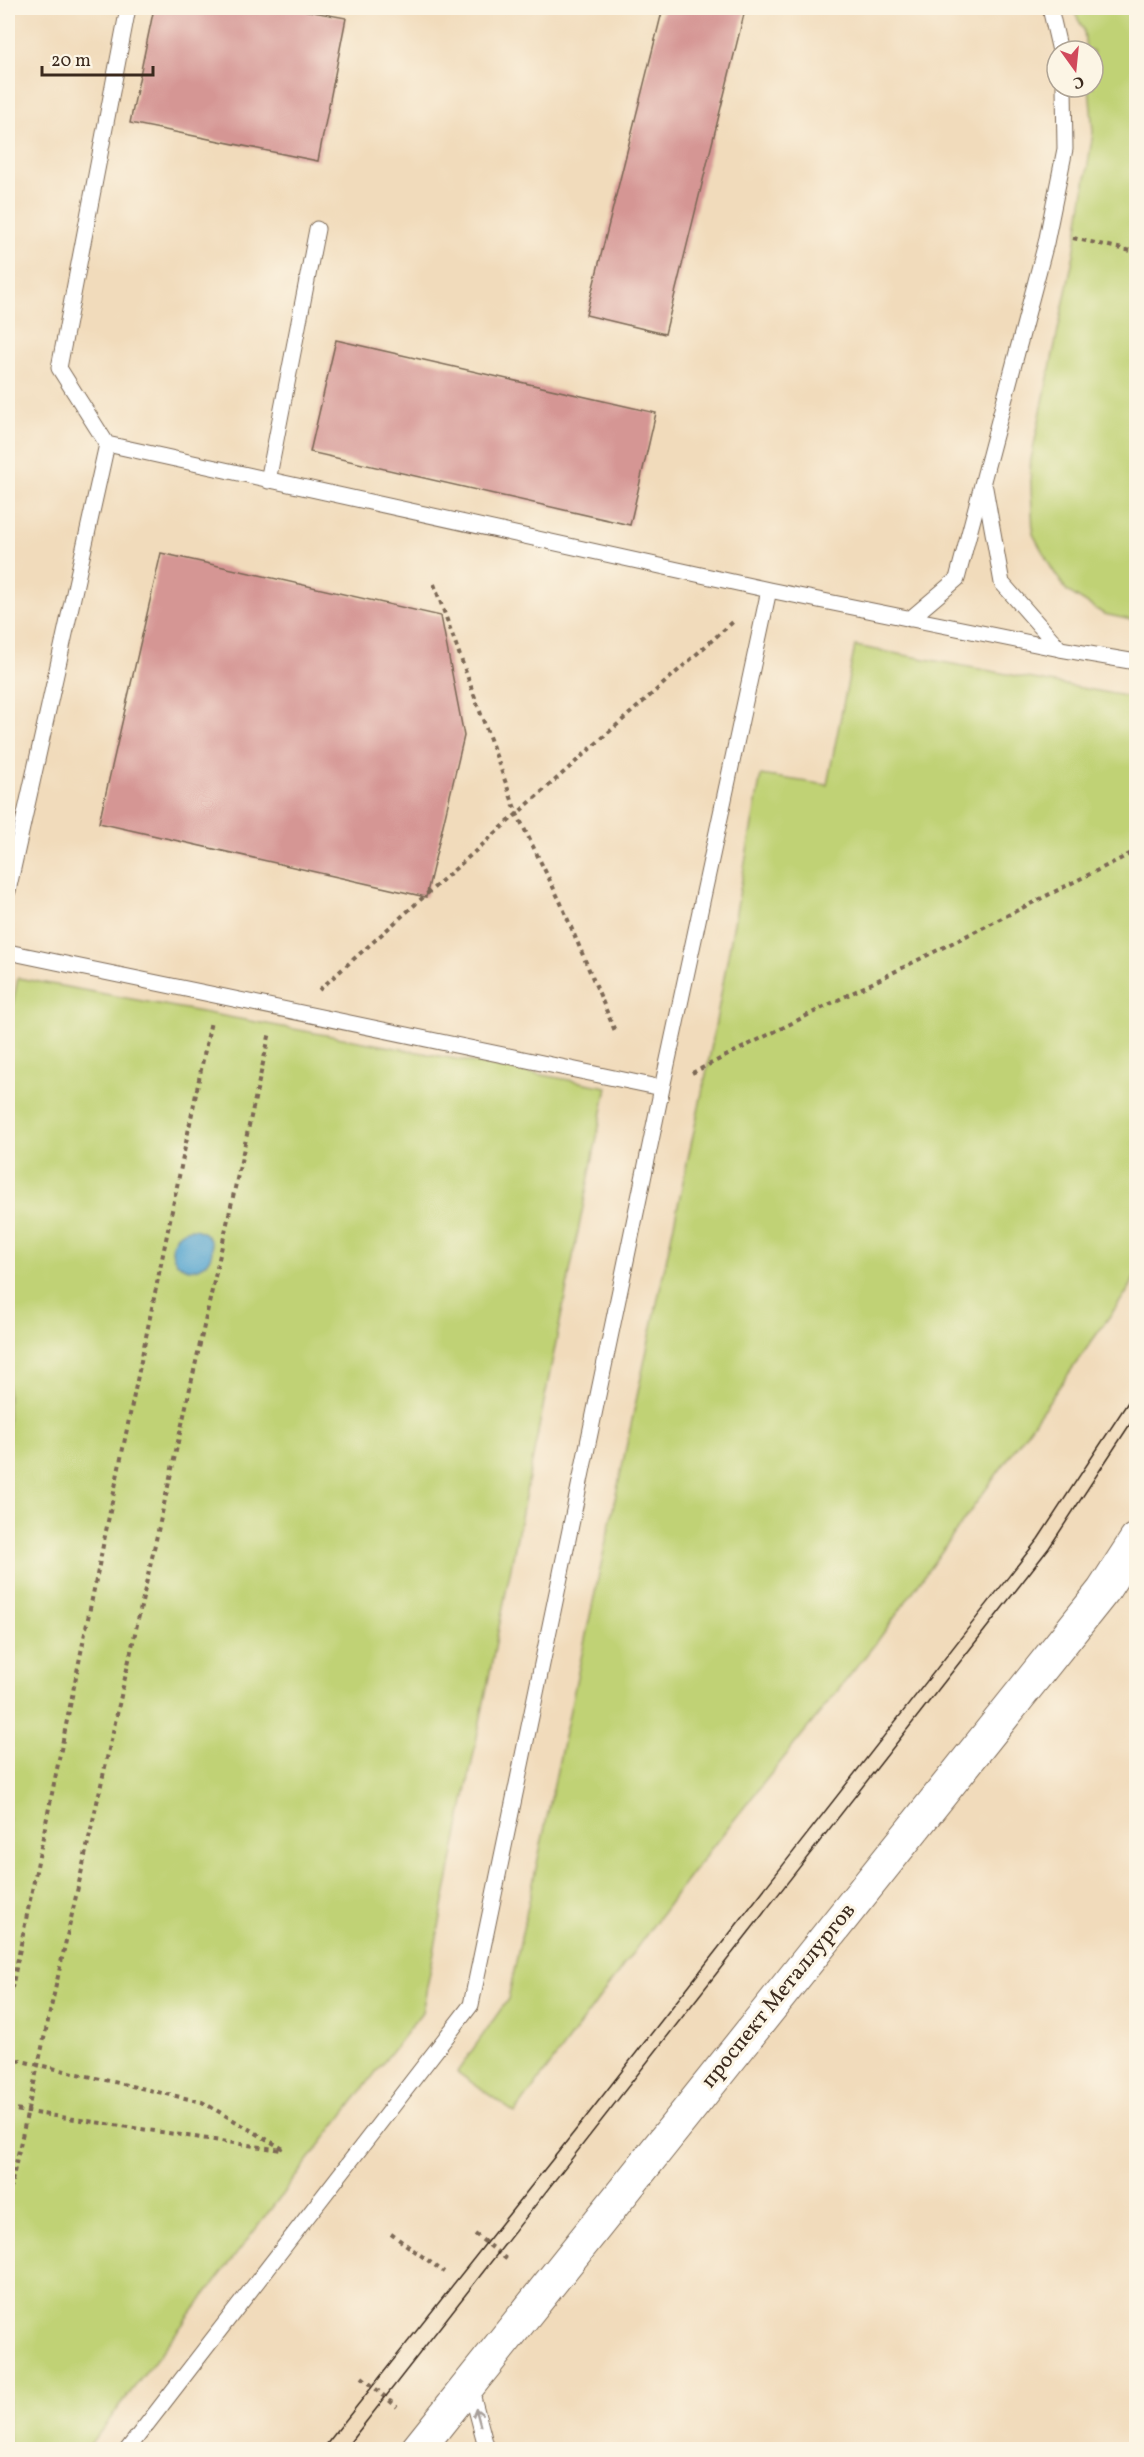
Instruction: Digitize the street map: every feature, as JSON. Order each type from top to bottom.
[{"type":"street","name":"проспект Металлургов","points":[[417,2450],[1103,1591],[1137,1540]]},
{"type":"lane","points":[[8,891],[107,444],[59,368],[128,8]]},
{"type":"lane","points":[[1050,8],[1057,39]]},
{"type":"lane","points":[[910,619],[957,579],[1048,233],[1065,149],[1064,99]]},
{"type":"lane","points":[[268,481],[317,229]]},
{"type":"lane","points":[[107,444],[769,590],[1060,649],[1137,662]]},
{"type":"lane","points":[[984,482],[1002,583],[1060,649]]},
{"type":"lane","points":[[127,2450],[471,2005],[662,1088],[769,590]]},
{"type":"lane","points":[[8,952],[662,1088]]},
{"type":"lane","points":[[469,2384],[487,2450]]},
{"type":"path","points":[[1048,233],[1137,252]]},
{"type":"path","points":[[434,584],[516,814],[560,901],[615,1031]]},
{"type":"path","points":[[8,2199],[269,1032],[769,590]]},
{"type":"path","points":[[662,1088],[1137,851]]},
{"type":"path","points":[[8,2007],[211,1021]]},
{"type":"path","points":[[8,2058],[202,2102],[285,2150],[8,2109]]},
{"type":"path","points":[[392,2234],[444,2272]]},
{"type":"path","points":[[475,2234],[510,2262]]},
{"type":"path","points":[[362,2377],[397,2407]]},
{"type":"green space","points":[[1072,8],[1136,8],[1136,621],[1104,614],[1067,591],[1033,534],[1030,464],[1074,254],[1093,132],[1090,99],[1105,99],[1105,39],[1085,39],[1084,30]]},
{"type":"green space","points":[[855,646],[1136,698],[1136,1274],[1129,1289],[879,1639],[690,1875],[515,2113],[457,2072],[508,1999],[708,1065],[761,775],[827,785]]},
{"type":"green space","points":[[18,978],[607,1087],[422,2012],[87,2449],[8,2450],[8,1027]]},
{"type":"water","points":[[192,1229],[206,1235],[212,1249],[206,1263],[192,1269],[178,1263],[172,1249],[178,1235]]},
{"type":"building","points":[[154,8],[292,8],[346,18],[318,161],[130,123]]},
{"type":"building","points":[[663,8],[745,10],[665,334],[586,315]]},
{"type":"building","points":[[336,340],[656,413],[630,525],[310,452]]},
{"type":"building","points":[[161,553],[441,616],[464,736],[426,897],[99,823]]},
{"type":"tram line","points":[[322,2450],[1038,1539],[1136,1390]]},
{"type":"tram line","points":[[344,2450],[1049,1548],[1136,1415]]}]
